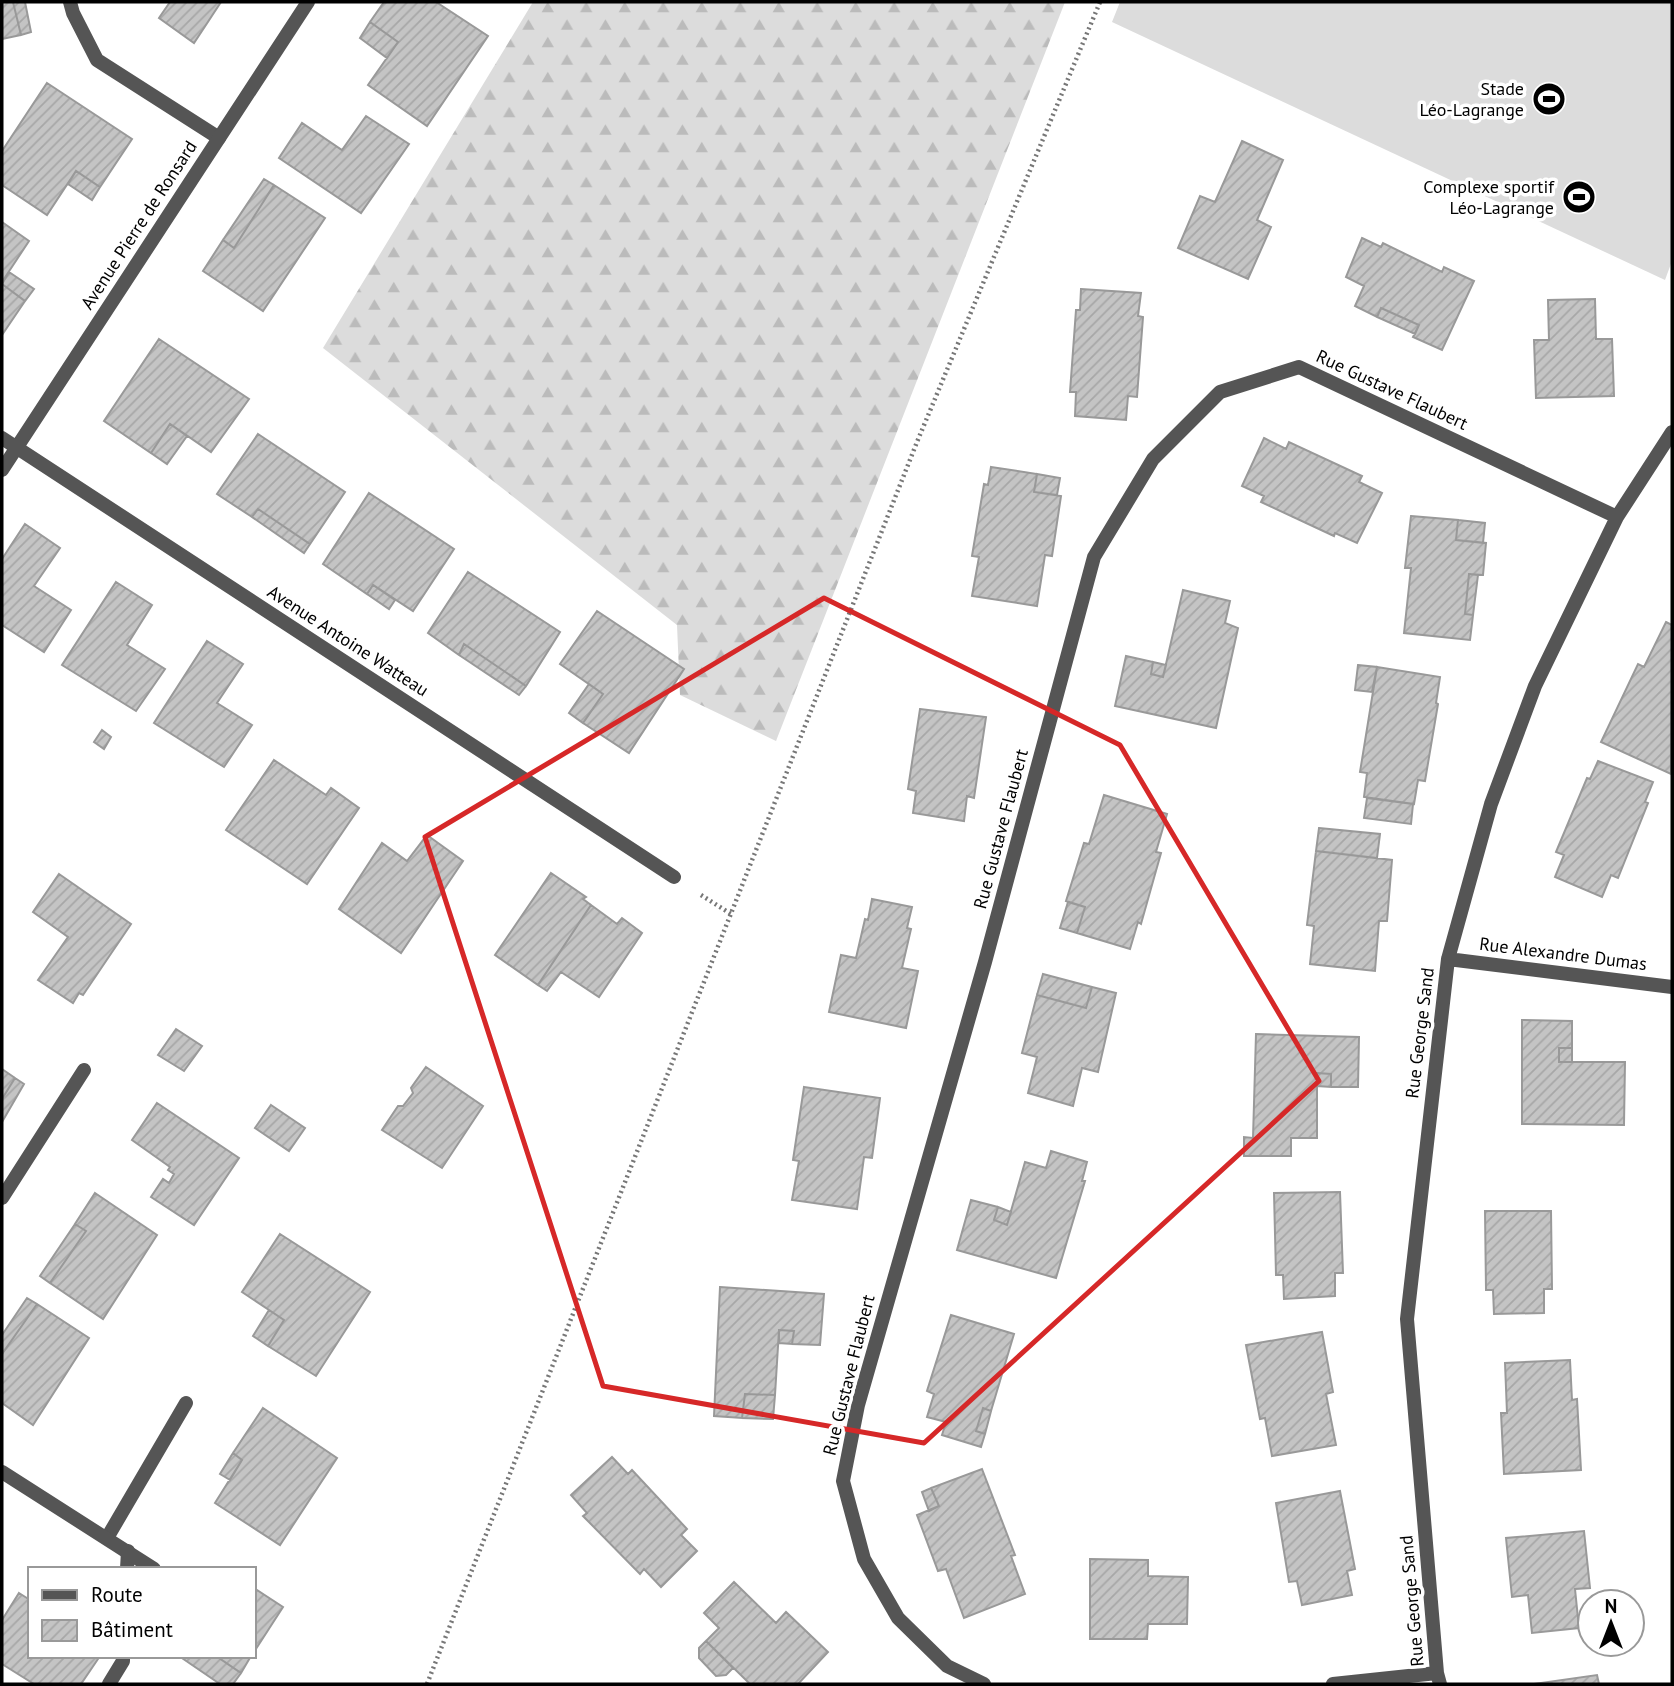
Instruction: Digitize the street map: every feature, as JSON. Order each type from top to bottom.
[{"type":"street","points":[[70,2],[97,60],[219,138]]},
{"type":"street","name":"Avenue Pierre de Ronsard","points":[[2,470],[308,2]]},
{"type":"street","name":"Rue Gustave Flaubert","points":[[984,1684],[947,1666],[898,1618],[864,1559],[843,1481],[858,1405],[985,961],[1094,557],[1153,459],[1220,392],[1299,367],[1617,517]]},
{"type":"street","name":"Rue George Sand","points":[[1439,1679],[1406,1318],[1448,959],[1491,804],[1535,686],[1617,517],[1672,432]]},
{"type":"street","name":"Avenue Antoine Watteau","points":[[2,438],[674,877]]},
{"type":"street","name":"Rue Alexandre Dumas","points":[[1448,959],[1672,987]]},
{"type":"street","points":[[2,1198],[85,1070]]},
{"type":"street","points":[[107,1538],[186,1403]]},
{"type":"street","points":[[2,1472],[151,1567]]},
{"type":"street","points":[[127,1567],[128,1551]]},
{"type":"street","points":[[109,1684],[123,1658]]},
{"type":"street","points":[[1333,1684],[1439,1679]]},
{"type":"path","points":[[427,1684],[917,442],[1100,2]]},
{"type":"highlighted area","points":[[824,598],[1120,745],[1319,1081],[924,1443],[603,1386],[425,837]]},
{"type":"green space","points":[[533,2],[1065,2],[776,741],[680,695],[677,625],[323,348]]},
{"type":"green space","name":"Complexe sportif Léo-Lagrange","points":[[1120,2],[1672,2],[1672,261],[1665,280],[1112,22]]},
{"type":"building","points":[[2,2],[13,2],[21,35],[2,39]]},
{"type":"building","points":[[13,2],[25,2],[31,32],[21,35]]},
{"type":"building","points":[[170,2],[221,2],[194,43],[159,18]]},
{"type":"building","points":[[384,2],[436,2],[488,36],[427,126],[368,85],[398,42],[370,22]]},
{"type":"building","points":[[370,22],[398,42],[387,58],[360,38]]},
{"type":"building","points":[[47,83],[132,139],[100,187],[76,171],[47,215],[2,185],[2,151]]},
{"type":"building","points":[[366,116],[409,144],[361,213],[279,158],[302,123],[342,150]]},
{"type":"building","points":[[1242,141],[1283,160],[1257,220],[1271,227],[1248,279],[1178,248],[1200,196],[1215,202]]},
{"type":"building","points":[[76,171],[100,187],[92,200],[68,184]]},
{"type":"building","points":[[264,179],[274,185],[234,248],[223,240]]},
{"type":"building","points":[[274,185],[325,218],[263,311],[203,271],[223,240],[234,248]]},
{"type":"building","points":[[2,222],[29,241],[2,282]]},
{"type":"building","points":[[1362,238],[1381,247],[1383,243],[1442,272],[1444,267],[1474,281],[1442,350],[1413,337],[1419,325],[1381,308],[1377,317],[1355,306],[1364,286],[1346,277]]},
{"type":"building","points":[[9,272],[34,289],[25,301],[2,284]]},
{"type":"building","points":[[2,284],[25,301],[2,335]]},
{"type":"building","points":[[1081,289],[1141,293],[1138,316],[1143,317],[1137,397],[1128,396],[1126,420],[1075,416],[1076,392],[1070,392],[1076,310],[1080,310]]},
{"type":"building","points":[[1595,299],[1596,339],[1612,339],[1614,396],[1536,398],[1534,340],[1549,340],[1548,300]]},
{"type":"building","points":[[1381,308],[1419,325],[1415,334],[1377,317]]},
{"type":"building","points":[[159,339],[249,399],[211,452],[170,424],[151,453],[104,421]]},
{"type":"building","points":[[170,424],[187,436],[167,464],[151,453]]},
{"type":"building","points":[[258,434],[345,492],[310,544],[258,509],[252,517],[217,494]]},
{"type":"building","points":[[1264,438],[1286,449],[1289,442],[1362,476],[1359,482],[1382,493],[1357,543],[1335,533],[1334,536],[1261,502],[1264,496],[1242,486]]},
{"type":"building","points":[[991,467],[1037,474],[1034,492],[1061,496],[1052,556],[1045,555],[1037,606],[972,596],[979,557],[972,556],[984,484],[988,485]]},
{"type":"building","points":[[1037,474],[1060,478],[1057,495],[1034,492]]},
{"type":"building","points":[[369,493],[454,549],[413,611],[373,585],[367,594],[323,564]]},
{"type":"building","points":[[258,509],[310,544],[304,553],[252,517]]},
{"type":"building","points":[[1411,516],[1458,520],[1456,540],[1486,543],[1483,575],[1469,574],[1465,614],[1473,615],[1470,640],[1404,633],[1411,568],[1405,568]]},
{"type":"building","points":[[1458,520],[1485,523],[1483,543],[1456,540]]},
{"type":"building","points":[[25,524],[60,548],[34,586],[71,610],[44,652],[2,625],[2,559]]},
{"type":"building","points":[[468,572],[560,632],[526,686],[464,644],[459,655],[428,633]]},
{"type":"building","points":[[1469,574],[1478,575],[1473,615],[1465,614]]},
{"type":"building","points":[[116,582],[152,605],[127,645],[165,669],[136,711],[62,665]]},
{"type":"building","points":[[373,585],[395,600],[389,609],[367,594]]},
{"type":"building","points":[[1183,590],[1230,601],[1225,623],[1238,628],[1216,728],[1115,706],[1126,656],[1153,662],[1151,674],[1163,677]]},
{"type":"building","points":[[597,611],[684,669],[629,753],[583,723],[603,694],[560,664]]},
{"type":"building","points":[[1666,622],[1672,625],[1671,774],[1601,742],[1638,664],[1644,667]]},
{"type":"building","points":[[207,641],[243,664],[217,703],[252,725],[224,767],[154,723]]},
{"type":"building","points":[[464,644],[526,686],[519,695],[459,655]]},
{"type":"building","points":[[1153,662],[1166,665],[1163,677],[1151,674]]},
{"type":"building","points":[[1358,665],[1377,667],[1372,692],[1355,690]]},
{"type":"building","points":[[1377,667],[1440,677],[1425,781],[1418,780],[1414,804],[1364,797],[1367,773],[1360,772]]},
{"type":"building","points":[[589,684],[603,694],[583,723],[569,713]]},
{"type":"building","points":[[920,709],[986,717],[974,798],[967,796],[964,821],[913,813],[916,791],[908,789]]},
{"type":"building","points":[[102,730],[111,737],[104,749],[94,742]]},
{"type":"building","points":[[274,760],[326,795],[331,788],[359,808],[307,884],[226,830]]},
{"type":"building","points":[[1598,761],[1653,782],[1645,802],[1648,803],[1618,878],[1611,875],[1602,897],[1555,877],[1564,855],[1556,852],[1587,778],[1590,779]]},
{"type":"building","points":[[1104,795],[1167,814],[1156,852],[1161,853],[1141,924],[1138,922],[1130,949],[1077,933],[1085,907],[1066,901],[1084,843],[1089,844]]},
{"type":"building","points":[[1367,798],[1413,804],[1411,824],[1364,818]]},
{"type":"building","points":[[1319,828],[1380,834],[1377,858],[1316,851]]},
{"type":"building","points":[[427,835],[463,861],[401,953],[339,909],[382,843],[407,861]]},
{"type":"building","points":[[1316,851],[1392,860],[1387,921],[1379,921],[1375,971],[1310,964],[1314,926],[1307,925]]},
{"type":"building","points":[[551,873],[586,897],[583,899],[591,905],[538,985],[495,955]]},
{"type":"building","points":[[59,874],[131,924],[83,995],[79,993],[73,1003],[38,980],[68,937],[33,912]]},
{"type":"building","points":[[872,899],[912,907],[907,928],[911,929],[902,968],[918,971],[906,1028],[829,1012],[841,955],[856,958]]},
{"type":"building","points":[[1068,902],[1085,907],[1077,933],[1060,928]]},
{"type":"building","points":[[591,905],[617,924],[622,918],[642,933],[599,997],[561,972],[547,991],[538,985]]},
{"type":"building","points":[[1043,974],[1092,987],[1086,1008],[1037,995]]},
{"type":"building","points":[[1092,987],[1116,993],[1098,1072],[1082,1068],[1073,1106],[1028,1093],[1037,1057],[1022,1053],[1037,995],[1086,1008]]},
{"type":"building","points":[[1522,1020],[1572,1021],[1572,1048],[1559,1048],[1559,1062],[1625,1062],[1624,1125],[1522,1124]]},
{"type":"building","points":[[176,1029],[202,1046],[184,1071],[158,1055]]},
{"type":"building","points":[[1256,1034],[1359,1037],[1358,1087],[1331,1087],[1331,1074],[1317,1073],[1317,1138],[1291,1138],[1291,1156],[1244,1156],[1244,1137],[1253,1138]]},
{"type":"building","points":[[1559,1048],[1572,1048],[1572,1062],[1559,1062]]},
{"type":"building","points":[[426,1067],[483,1106],[442,1168],[382,1130],[398,1106],[403,1106],[413,1093],[411,1088]]},
{"type":"building","points":[[2,1069],[15,1078],[2,1099]]},
{"type":"building","points":[[1317,1073],[1331,1074],[1331,1087],[1317,1086]]},
{"type":"building","points":[[15,1078],[24,1084],[2,1122],[2,1099]]},
{"type":"building","points":[[804,1087],[880,1098],[872,1158],[864,1157],[857,1209],[792,1200],[799,1161],[793,1160]]},
{"type":"building","points":[[157,1103],[239,1158],[194,1225],[151,1197],[163,1179],[169,1183],[174,1174],[168,1170],[170,1167],[132,1140]]},
{"type":"building","points":[[271,1105],[305,1128],[289,1151],[255,1128]]},
{"type":"building","points":[[1051,1151],[1087,1162],[1082,1181],[1085,1181],[1056,1278],[957,1250],[971,1200],[998,1207],[994,1220],[1007,1225],[1025,1162],[1046,1168]]},
{"type":"building","points":[[1340,1192],[1343,1273],[1335,1273],[1335,1296],[1284,1299],[1283,1275],[1276,1275],[1274,1193]]},
{"type":"building","points":[[95,1193],[157,1235],[103,1319],[50,1283],[86,1231],[75,1224]]},
{"type":"building","points":[[998,1207],[1011,1212],[1007,1225],[994,1220]]},
{"type":"building","points":[[1485,1211],[1551,1211],[1552,1289],[1544,1289],[1544,1313],[1494,1314],[1493,1290],[1486,1290]]},
{"type":"building","points":[[75,1224],[86,1231],[50,1283],[40,1276]]},
{"type":"building","points":[[280,1234],[370,1292],[316,1376],[268,1346],[284,1320],[242,1292]]},
{"type":"building","points":[[720,1287],[824,1294],[820,1345],[792,1344],[794,1331],[779,1330],[775,1395],[745,1394],[742,1418],[714,1416]]},
{"type":"building","points":[[27,1298],[37,1304],[2,1354],[2,1335]]},
{"type":"building","points":[[37,1304],[89,1338],[33,1425],[2,1403],[2,1354]]},
{"type":"building","points":[[269,1310],[284,1320],[268,1346],[253,1336]]},
{"type":"building","points":[[951,1315],[1014,1334],[991,1411],[983,1408],[976,1431],[985,1434],[981,1447],[942,1435],[946,1422],[927,1417],[934,1394],[927,1391]]},
{"type":"building","points":[[779,1330],[794,1331],[792,1344],[779,1343]]},
{"type":"building","points":[[1322,1332],[1333,1392],[1326,1394],[1336,1445],[1272,1456],[1265,1418],[1260,1419],[1246,1345]]},
{"type":"building","points":[[1570,1360],[1572,1400],[1577,1399],[1581,1470],[1504,1474],[1501,1413],[1507,1413],[1505,1363]]},
{"type":"building","points":[[745,1394],[775,1395],[773,1419],[742,1418]]},
{"type":"building","points":[[263,1408],[337,1458],[280,1545],[215,1503],[242,1460],[233,1453]]},
{"type":"building","points":[[983,1408],[991,1411],[985,1434],[976,1431]]},
{"type":"building","points":[[233,1453],[242,1460],[230,1480],[220,1474]]},
{"type":"building","points":[[612,1457],[628,1474],[632,1470],[687,1529],[681,1535],[697,1551],[661,1587],[644,1569],[640,1574],[583,1516],[587,1513],[571,1495]]},
{"type":"building","points":[[982,1469],[1015,1555],[1011,1556],[1025,1594],[964,1618],[946,1569],[938,1571],[917,1515],[939,1506],[931,1488]]},
{"type":"building","points":[[931,1488],[939,1506],[929,1511],[922,1492]]},
{"type":"building","points":[[1340,1491],[1355,1569],[1347,1571],[1352,1595],[1302,1605],[1297,1581],[1289,1582],[1276,1503]]},
{"type":"building","points":[[1584,1531],[1590,1588],[1575,1589],[1576,1628],[1532,1633],[1528,1595],[1512,1597],[1506,1538]]},
{"type":"building","points":[[1090,1559],[1148,1560],[1148,1576],[1188,1577],[1187,1624],[1148,1624],[1147,1639],[1090,1639]]},
{"type":"building","points":[[734,1582],[776,1623],[786,1612],[828,1652],[798,1684],[750,1684],[706,1641],[719,1628],[704,1613]]},
{"type":"building","points":[[256,1589],[283,1607],[256,1649]]},
{"type":"building","points":[[19,1593],[28,1599],[28,1658],[99,1658],[81,1684],[34,1684],[2,1664],[2,1620]]},
{"type":"building","points":[[706,1641],[733,1668],[726,1675],[716,1676],[699,1658],[699,1648]]},
{"type":"building","points":[[182,1658],[219,1658],[241,1673],[233,1684],[220,1684]]},
{"type":"building","points":[[219,1658],[250,1658],[241,1673]]},
{"type":"building","points":[[1597,1675],[1599,1684],[1534,1684]]},
{"type":"place","name":"Stade Léo-Lagrange","points":[[1549,99]]},
{"type":"place","name":"Complexe sportif Léo-Lagrange","points":[[1579,197]]}]
